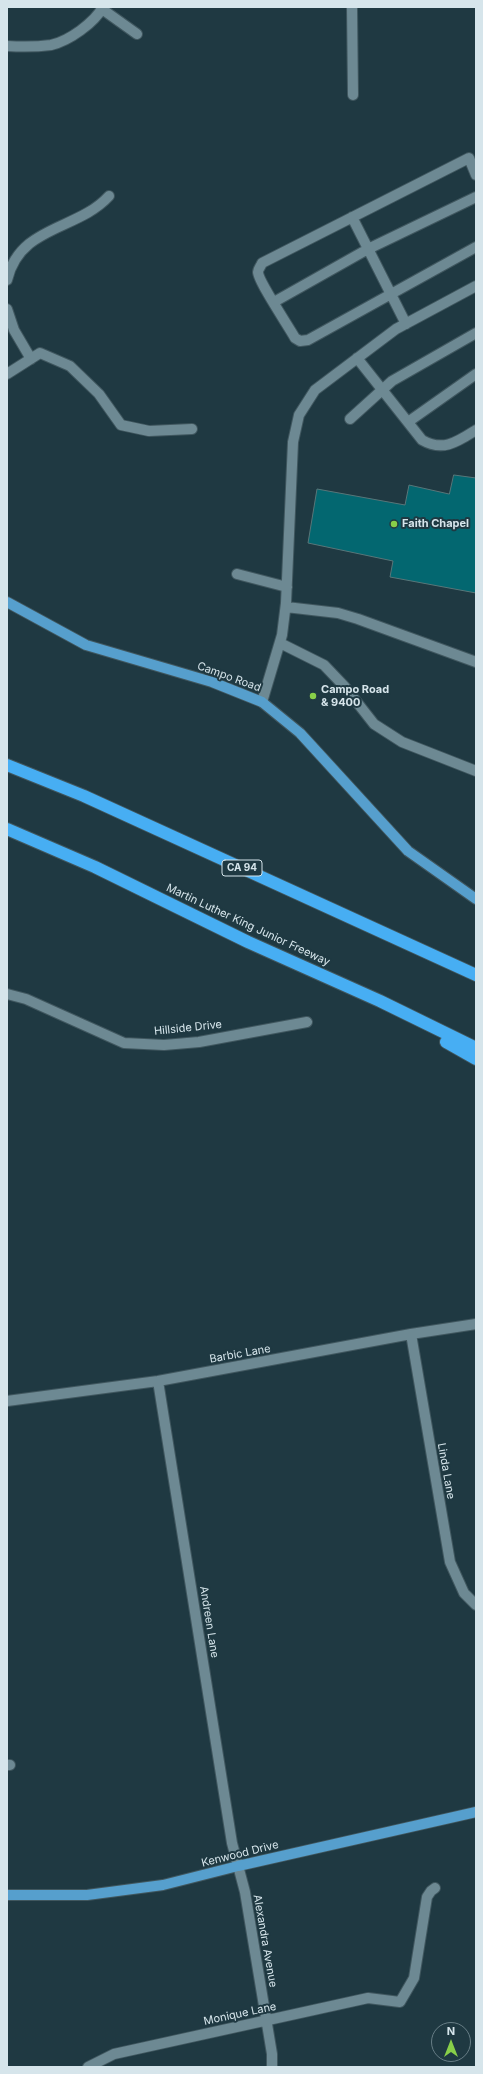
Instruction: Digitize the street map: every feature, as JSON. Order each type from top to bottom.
[{"type":"highway","name":"CA 94","points":[[7,765],[91,800],[476,974]]},
{"type":"highway","name":"Martin Luther King Junior Freeway","points":[[7,829],[95,867],[248,942],[380,1001],[476,1048]]},
{"type":"highway","points":[[380,1001],[476,1060]]},
{"type":"main road","name":"Campo Road","points":[[7,602],[86,645],[212,682],[262,702],[300,733],[408,851],[476,899]]},
{"type":"main road","name":"Kenwood Drive","points":[[7,1895],[54,1896],[126,1891],[201,1876],[238,1866],[476,1812]]},
{"type":"street","points":[[352,7],[353,96]]},
{"type":"street","points":[[7,46],[28,47],[52,44],[85,28],[102,8],[138,34]]},
{"type":"street","points":[[476,175],[472,157],[262,263],[258,271],[260,278],[274,302],[296,338],[300,341],[308,340],[476,247]]},
{"type":"street","points":[[7,280],[11,267],[25,246],[42,234],[100,206],[109,196]]},
{"type":"street","points":[[274,302],[368,249],[476,197]]},
{"type":"street","points":[[352,217],[392,293],[406,324]]},
{"type":"street","points":[[262,702],[280,644],[286,607],[293,442],[299,416],[315,390],[396,329],[476,286]]},
{"type":"street","points":[[7,309],[14,330],[35,356],[70,366],[99,394],[121,425],[149,431],[192,430]]},
{"type":"street","points":[[350,419],[392,380],[476,333]]},
{"type":"street","points":[[7,374],[35,356]]},
{"type":"street","points":[[357,358],[422,440],[432,445],[444,446],[476,430]]},
{"type":"street","points":[[408,422],[476,374]]},
{"type":"street","points":[[237,574],[287,587]]},
{"type":"street","points":[[286,607],[338,613],[352,617],[476,662]]},
{"type":"street","points":[[280,644],[324,665],[345,687],[374,724],[379,728],[402,742],[476,771]]},
{"type":"street","name":"Hillside Drive","points":[[7,994],[26,999],[124,1043],[164,1045],[199,1042],[307,1022]]},
{"type":"street","name":"Barbic Lane","points":[[7,1401],[158,1381],[411,1334],[476,1324]]},
{"type":"street","name":"Linda Lane","points":[[411,1334],[450,1562],[464,1593],[476,1605]]},
{"type":"street","name":"Andreen Lane","points":[[158,1381],[232,1843],[238,1866]]},
{"type":"street","name":"Alexandra Avenue","points":[[238,1866],[245,1892],[272,2054],[272,2067]]},
{"type":"street","name":"Monique Lane","points":[[88,2067],[114,2054],[368,1998],[400,2002],[414,1978],[427,1897],[430,1891],[435,1888]]},
{"type":"building","name":"Faith Chapel","points":[[454,475],[476,478],[476,593],[390,577],[393,561],[308,543],[317,489],[405,505],[409,485],[449,494]]},
{"type":"place","name":"Faith Chapel","points":[[394,524]]},
{"type":"place","name":"Campo Road & 9400","points":[[313,696]]}]
